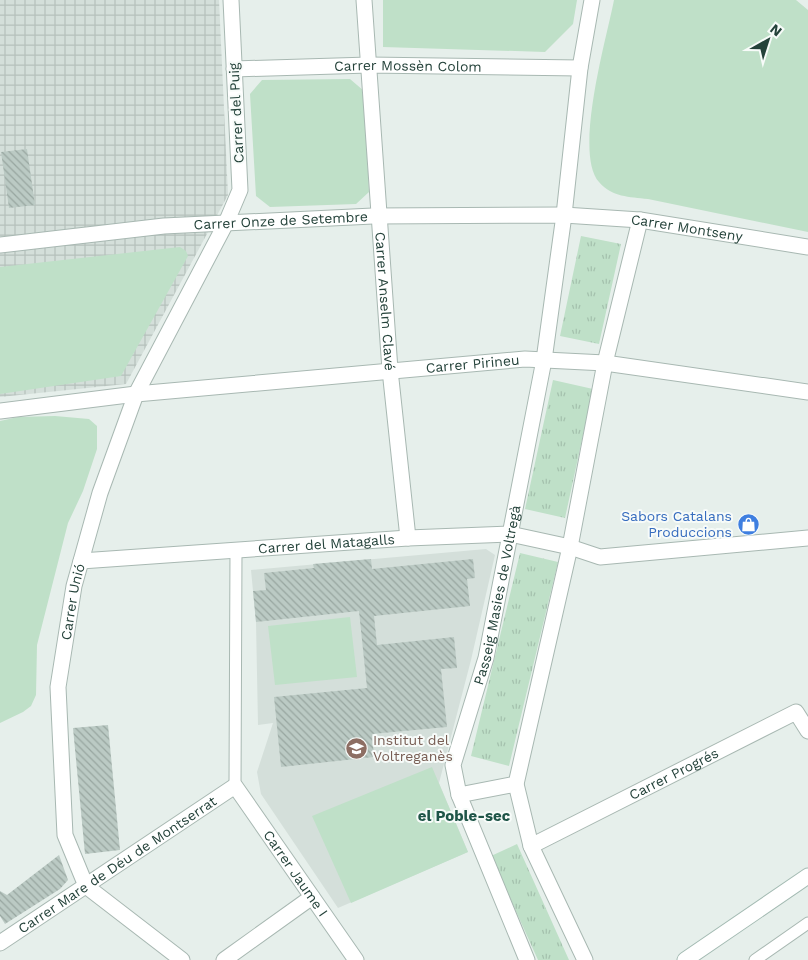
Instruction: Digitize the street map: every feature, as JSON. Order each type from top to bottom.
[{"type":"street","name":"Carrer del Puig","points":[[226,223],[240,190],[231,0]]},
{"type":"street","name":"Carrer Anselm Clavé","points":[[364,0],[390,370],[408,538]]},
{"type":"street","name":"Passeig Masies de Voltregà","points":[[527,960],[459,795],[452,765],[486,658],[544,360],[564,215],[580,68],[592,0]]},
{"type":"street","name":"Carrer Mossèn Colom","points":[[234,69],[369,65],[580,68]]},
{"type":"street","name":"Carrer Onze de Setembre","points":[[0,246],[164,226],[380,216],[564,215]]},
{"type":"street","name":"Carrer Montseny","points":[[564,215],[640,220],[808,247]]},
{"type":"street","points":[[585,960],[531,846],[516,784],[570,546],[605,363],[640,220]]},
{"type":"street","name":"Carrer Unió","points":[[182,960],[86,886],[65,835],[58,687],[74,586],[100,493],[136,394],[226,223]]},
{"type":"street","name":"Carrer Pirineu","points":[[0,412],[136,394],[525,359],[605,363],[808,392]]},
{"type":"street","name":"Carrer del Matagalls","points":[[81,561],[408,538],[510,534],[570,546],[600,557],[808,538]]},
{"type":"street","name":"Carrer Progrés","points":[[531,846],[796,712],[808,731]]},
{"type":"street","points":[[459,795],[516,784]]},
{"type":"street","name":"Carrer Mare de Déu de Montserrat","points":[[0,943],[235,786]]},
{"type":"street","name":"Carrer Jaume I","points":[[235,786],[356,960]]},
{"type":"street","points":[[686,960],[808,876]]},
{"type":"street","points":[[224,960],[312,897]]},
{"type":"lane","points":[[235,786],[236,550]]},
{"type":"lane","points":[[755,960],[808,923]]},
{"type":"shaded area","points":[[0,0],[219,0],[228,195],[126,384],[0,397]]},
{"type":"shaded area","name":"Institut del Voltreganès","points":[[486,549],[495,555],[471,660],[439,783],[468,852],[338,908],[261,794],[257,772],[273,723],[258,725],[256,622],[251,570]]},
{"type":"green space","points":[[383,0],[577,0],[573,24],[545,52],[383,47]]},
{"type":"green space","points":[[614,0],[796,0],[808,10],[808,232],[621,195],[609,191],[599,182],[592,167],[589,147],[590,121],[599,66]]},
{"type":"green space","points":[[350,79],[364,91],[369,192],[356,204],[270,207],[256,196],[250,94],[262,80]]},
{"type":"green space","points":[[581,236],[621,244],[599,344],[560,336]]},
{"type":"green space","points":[[180,247],[186,251],[188,256],[121,376],[0,394],[0,267]]},
{"type":"green space","points":[[553,380],[593,389],[565,518],[525,509]]},
{"type":"green space","points":[[55,416],[89,419],[97,426],[97,449],[83,491],[68,523],[37,645],[36,695],[31,706],[0,723],[0,421],[18,417]]},
{"type":"green space","points":[[520,553],[558,562],[509,766],[471,756]]},
{"type":"green space","points":[[350,617],[357,677],[275,685],[268,626]]},
{"type":"green space","points":[[432,767],[468,852],[351,903],[312,816]]},
{"type":"green space","points":[[517,844],[569,960],[538,960],[491,856]]},
{"type":"building","points":[[27,149],[35,205],[9,208],[1,152]]},
{"type":"building","points":[[371,559],[372,569],[473,559],[475,578],[467,579],[470,606],[374,616],[377,645],[454,637],[457,668],[441,669],[447,727],[372,734],[374,757],[281,767],[274,697],[367,688],[359,611],[256,622],[253,591],[266,590],[264,573],[314,568],[313,564]]},
{"type":"building","points":[[108,725],[120,850],[85,854],[73,728]]},
{"type":"building","points":[[59,855],[68,880],[60,889],[5,924],[0,916],[0,891],[7,895]]},
{"type":"place","name":"Sabors Catalans Produccions","points":[[748,524]]},
{"type":"place","name":"Institut del Voltreganès","points":[[357,748]]},
{"type":"district","name":"el Poble-sec","points":[[464,816]]}]
